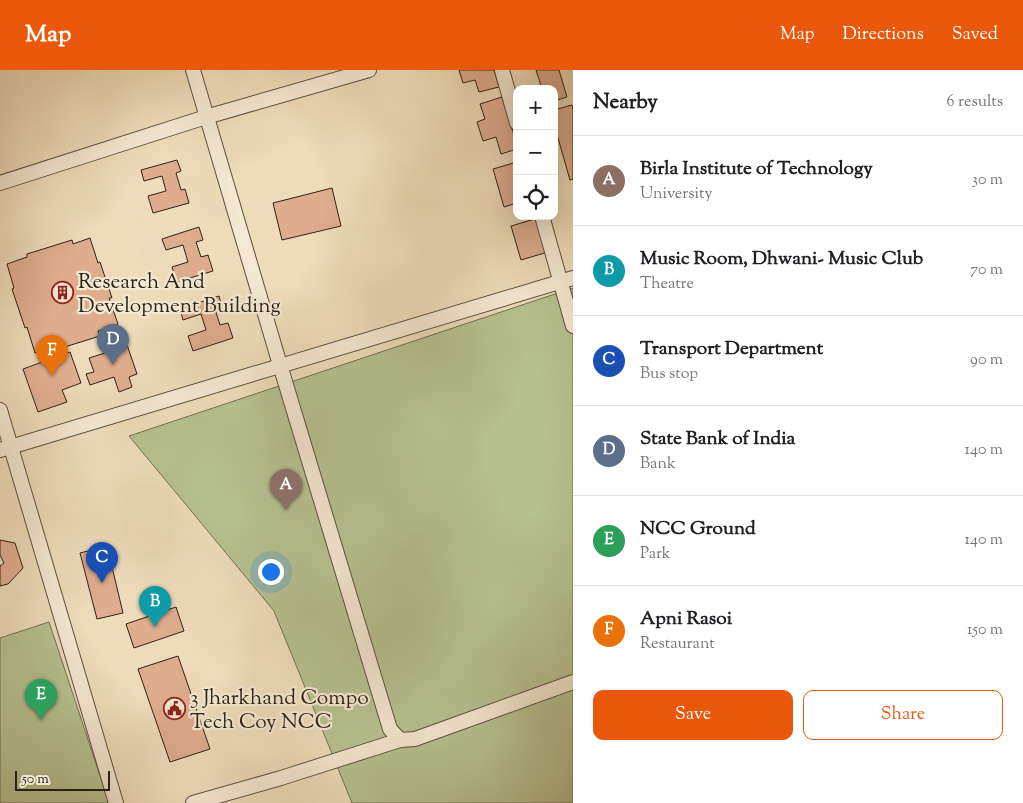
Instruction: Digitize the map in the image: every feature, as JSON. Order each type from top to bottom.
[{"type":"street","points":[[193,70],[390,729],[400,740]]},
{"type":"street","points":[[0,183],[206,117],[369,70]]},
{"type":"street","points":[[502,70],[513,109]]},
{"type":"street","points":[[544,220],[567,280],[573,326]]},
{"type":"street","points":[[6,448],[567,280]]},
{"type":"street","points":[[0,410],[6,448],[116,803]]},
{"type":"street","points":[[194,803],[400,740],[415,739],[573,682]]},
{"type":"green space","points":[[573,288],[573,803],[352,803],[274,611],[129,436]]},
{"type":"green space","points":[[49,622],[109,803],[0,803],[0,638]]},
{"type":"building","points":[[459,70],[494,70],[499,87],[479,92],[475,80],[463,83]]},
{"type":"building","points":[[536,70],[559,70],[567,97],[558,100],[558,85],[541,85]]},
{"type":"building","points":[[502,97],[513,132],[513,150],[501,154],[496,137],[483,141],[477,122],[485,119],[480,104]]},
{"type":"building","points":[[572,105],[573,109],[573,179],[570,180],[558,138],[558,109]]},
{"type":"building","points":[[177,160],[181,171],[176,173],[181,190],[185,189],[189,203],[153,213],[148,196],[166,191],[162,176],[144,181],[141,170]]},
{"type":"building","points":[[513,163],[513,204],[504,207],[493,169]]},
{"type":"building","points":[[332,188],[341,226],[282,240],[273,203]]},
{"type":"building","points":[[531,220],[539,220],[548,252],[521,260],[511,226]]},
{"type":"building","points":[[199,227],[203,240],[196,242],[201,257],[208,255],[213,271],[177,282],[172,267],[188,262],[183,245],[166,250],[162,239]]},
{"type":"building","name":"Research And Development Building","points":[[90,238],[112,298],[109,298],[118,324],[98,331],[100,336],[55,350],[54,347],[35,353],[12,289],[14,288],[7,264],[27,257],[27,254],[72,240],[73,244]]},
{"type":"building","points":[[219,296],[222,307],[215,309],[220,325],[228,323],[233,338],[193,351],[188,336],[206,330],[201,314],[183,320],[180,309]]},
{"type":"building","points":[[125,339],[137,374],[129,377],[132,387],[119,392],[114,377],[90,385],[86,374],[94,372],[89,358],[105,353],[103,347]]},
{"type":"building","points":[[70,352],[81,383],[62,390],[67,402],[38,412],[23,369]]},
{"type":"building","points":[[0,540],[15,543],[23,568],[8,584],[0,586],[0,566],[4,563],[0,555]]},
{"type":"building","points":[[107,546],[123,613],[97,619],[80,553]]},
{"type":"building","points":[[176,607],[184,631],[134,648],[126,624]]},
{"type":"building","name":"3 Jharkhand Compo Tech Coy NCC","points":[[178,656],[210,749],[170,762],[138,669]]},
{"type":"place","name":"Research And Development Building","points":[[62,293]]},
{"type":"place","name":"State Bank of India","points":[[113,365]]},
{"type":"place","name":"Apni Rasoi","points":[[52,376]]},
{"type":"place","name":"Birla Institute of Technology","points":[[286,510]]},
{"type":"place","name":"Transport Department","points":[[102,583]]},
{"type":"place","name":"Music Room, Dhwani- Music Club","points":[[155,627]]},
{"type":"place","name":"3 Jharkhand Compo Tech Coy NCC","points":[[174,709]]},
{"type":"place","name":"NCC Ground","points":[[41,720]]}]
